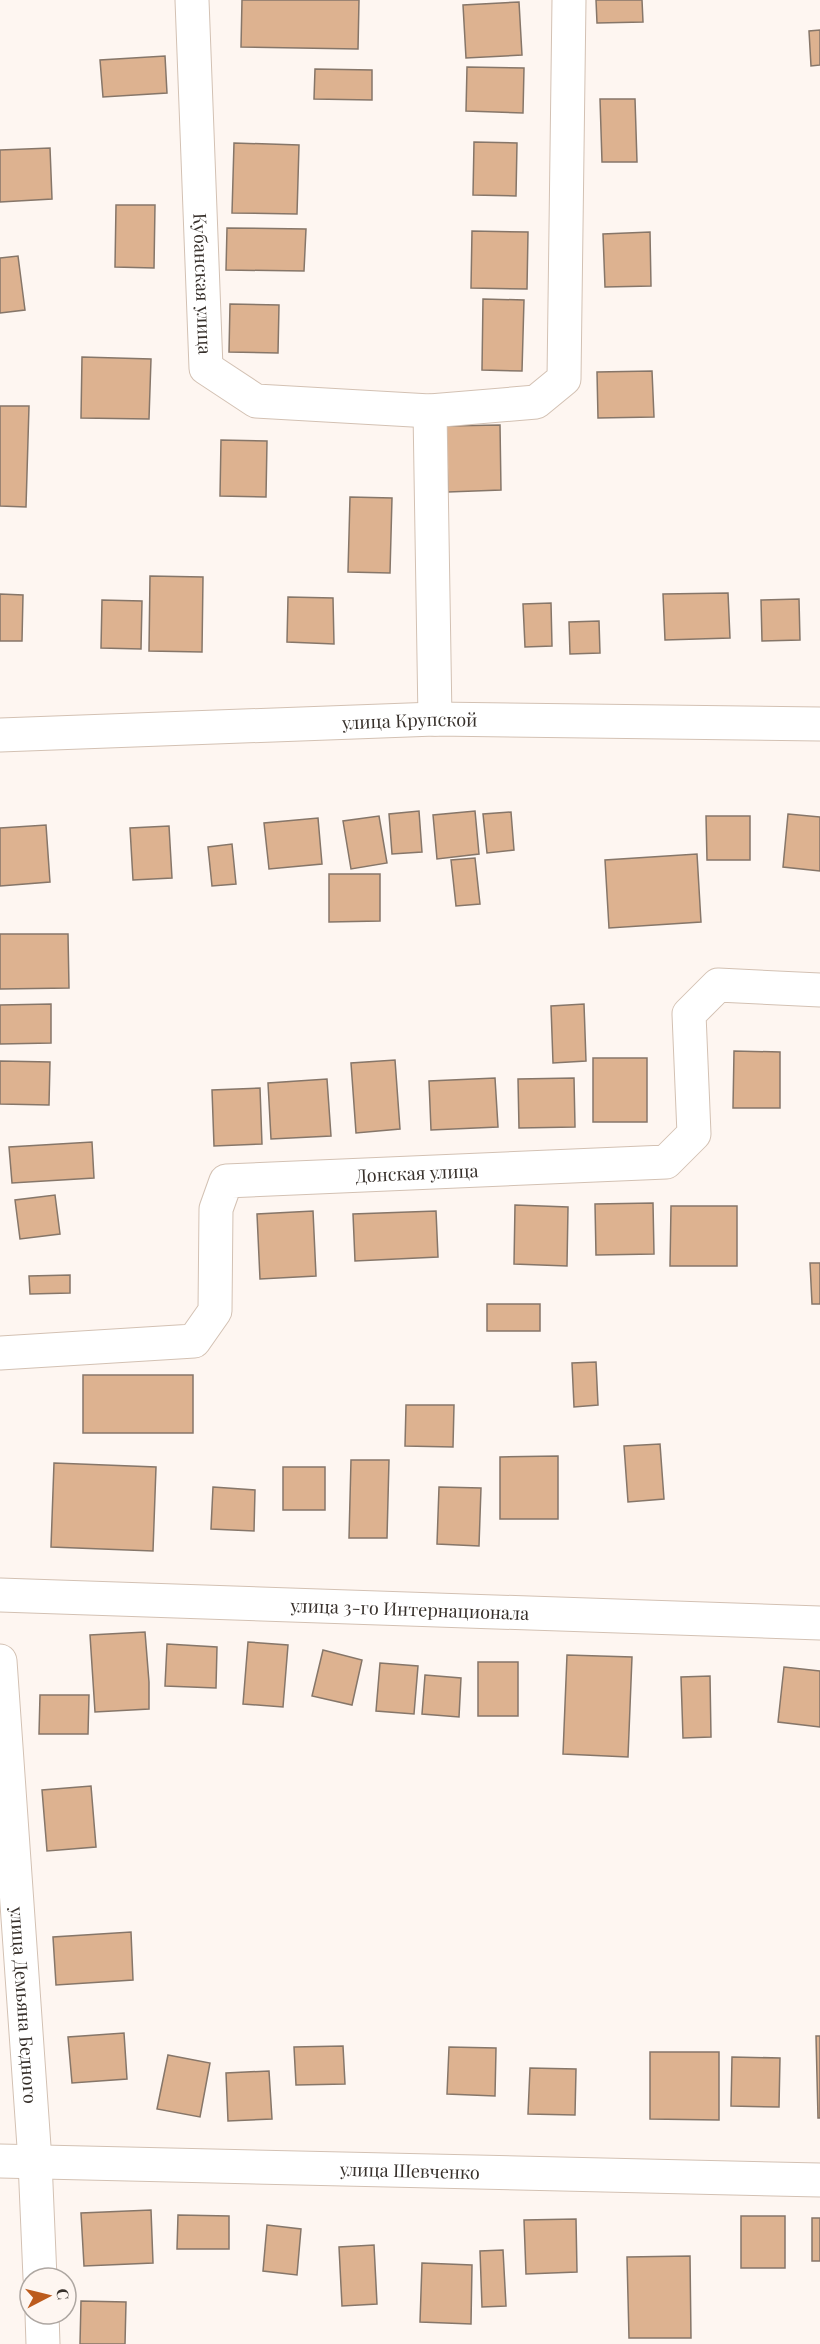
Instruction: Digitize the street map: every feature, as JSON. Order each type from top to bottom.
[{"type":"street","name":"Кубанская улица","points":[[192,0],[206,368],[256,401],[430,411],[536,402],[564,379],[569,0]]},
{"type":"street","points":[[430,411],[435,718]]},
{"type":"street","name":"улица Крупской","points":[[0,735],[435,718],[820,724]]},
{"type":"street","name":"Донская улица","points":[[0,1353],[194,1341],[215,1311],[216,1209],[226,1181],[666,1162],[694,1134],[689,1014],[718,985],[820,990]]},
{"type":"street","name":"улица 3-го Интернационала","points":[[0,1594],[820,1623]]},
{"type":"street","name":"улица Демьяна Бедного","points":[[0,1661],[35,2161],[39,2266]]},
{"type":"street","name":"улица Шевченко","points":[[0,2161],[820,2180]]},
{"type":"street","points":[[42,2326],[43,2344]]},
{"type":"building","points":[[242,0],[359,0],[358,49],[241,47]]},
{"type":"building","points":[[596,0],[642,0],[643,22],[597,23]]},
{"type":"building","points":[[519,2],[522,55],[466,58],[463,5]]},
{"type":"building","points":[[820,30],[820,65],[811,66],[809,31]]},
{"type":"building","points":[[165,56],[167,93],[103,97],[100,60]]},
{"type":"building","points":[[467,67],[524,68],[523,113],[466,111]]},
{"type":"building","points":[[315,69],[372,70],[372,100],[314,99]]},
{"type":"building","points":[[600,99],[635,99],[637,162],[602,162]]},
{"type":"building","points":[[474,142],[517,143],[516,196],[473,195]]},
{"type":"building","points":[[234,143],[299,145],[297,214],[232,213]]},
{"type":"building","points":[[50,148],[52,199],[0,202],[0,150]]},
{"type":"building","points":[[116,205],[155,205],[154,268],[115,267]]},
{"type":"building","points":[[227,228],[306,229],[304,271],[226,270]]},
{"type":"building","points":[[472,231],[528,232],[527,289],[471,288]]},
{"type":"building","points":[[650,232],[651,286],[605,287],[603,234]]},
{"type":"building","points":[[18,256],[25,310],[0,313],[0,258]]},
{"type":"building","points":[[483,299],[524,300],[522,371],[482,370]]},
{"type":"building","points":[[230,304],[279,305],[278,353],[229,352]]},
{"type":"building","points":[[82,357],[151,359],[149,419],[81,418]]},
{"type":"building","points":[[652,371],[654,417],[598,418],[597,372]]},
{"type":"building","points":[[0,406],[29,406],[26,507],[0,506]]},
{"type":"building","points":[[500,425],[501,490],[448,492],[446,426]]},
{"type":"building","points":[[221,440],[267,441],[266,497],[220,496]]},
{"type":"building","points":[[350,497],[392,498],[390,573],[348,572]]},
{"type":"building","points":[[150,576],[203,577],[202,652],[149,651]]},
{"type":"building","points":[[728,593],[730,638],[665,640],[663,594]]},
{"type":"building","points":[[0,594],[23,595],[22,641],[0,641]]},
{"type":"building","points":[[288,597],[333,598],[334,644],[287,642]]},
{"type":"building","points":[[799,599],[800,640],[762,641],[761,600]]},
{"type":"building","points":[[102,600],[142,601],[141,649],[101,648]]},
{"type":"building","points":[[551,603],[552,646],[525,647],[523,604]]},
{"type":"building","points":[[599,621],[600,653],[570,654],[569,622]]},
{"type":"building","points":[[419,811],[422,852],[392,854],[389,814]]},
{"type":"building","points":[[475,811],[479,854],[437,859],[433,815]]},
{"type":"building","points":[[511,812],[514,850],[487,853],[483,814]]},
{"type":"building","points":[[788,814],[820,817],[820,871],[783,867]]},
{"type":"building","points":[[379,816],[387,863],[351,869],[343,821]]},
{"type":"building","points":[[706,816],[750,816],[750,860],[707,860]]},
{"type":"building","points":[[318,818],[322,864],[269,869],[264,823]]},
{"type":"building","points":[[46,825],[50,882],[0,886],[0,828]]},
{"type":"building","points":[[169,826],[172,878],[133,880],[130,828]]},
{"type":"building","points":[[232,844],[236,884],[212,886],[208,847]]},
{"type":"building","points":[[697,854],[701,922],[609,928],[605,860]]},
{"type":"building","points":[[475,858],[480,904],[456,906],[451,860]]},
{"type":"building","points":[[329,874],[380,874],[380,921],[329,922]]},
{"type":"building","points":[[0,934],[68,934],[69,988],[0,989]]},
{"type":"building","points":[[51,1004],[51,1043],[0,1044],[0,1005]]},
{"type":"building","points":[[584,1004],[586,1061],[553,1063],[551,1006]]},
{"type":"building","points":[[734,1051],[780,1052],[780,1108],[733,1108]]},
{"type":"building","points":[[593,1058],[647,1058],[647,1122],[593,1122]]},
{"type":"building","points":[[395,1060],[400,1129],[356,1133],[351,1063]]},
{"type":"building","points":[[0,1061],[50,1062],[49,1105],[0,1104]]},
{"type":"building","points":[[495,1078],[498,1127],[431,1130],[429,1081]]},
{"type":"building","points":[[574,1078],[575,1127],[519,1128],[518,1079]]},
{"type":"building","points":[[327,1079],[331,1136],[271,1139],[268,1083]]},
{"type":"building","points":[[260,1088],[262,1144],[214,1146],[212,1090]]},
{"type":"building","points":[[92,1142],[94,1178],[12,1183],[9,1147]]},
{"type":"building","points":[[55,1195],[60,1234],[20,1239],[15,1200]]},
{"type":"building","points":[[653,1203],[654,1254],[596,1255],[595,1204]]},
{"type":"building","points":[[515,1205],[568,1207],[567,1266],[514,1264]]},
{"type":"building","points":[[671,1206],[737,1206],[737,1266],[670,1266]]},
{"type":"building","points":[[313,1211],[316,1276],[260,1279],[257,1214]]},
{"type":"building","points":[[436,1211],[438,1257],[355,1261],[353,1214]]},
{"type":"building","points":[[810,1263],[820,1263],[820,1304],[812,1304]]},
{"type":"building","points":[[70,1275],[70,1293],[30,1294],[29,1276]]},
{"type":"building","points":[[487,1304],[540,1304],[540,1331],[487,1331]]},
{"type":"building","points":[[596,1362],[598,1405],[574,1407],[572,1363]]},
{"type":"building","points":[[83,1375],[193,1375],[193,1433],[83,1433]]},
{"type":"building","points":[[406,1405],[454,1405],[453,1447],[405,1446]]},
{"type":"building","points":[[660,1444],[664,1499],[628,1502],[624,1446]]},
{"type":"building","points":[[558,1456],[558,1519],[500,1519],[500,1457]]},
{"type":"building","points":[[351,1460],[389,1460],[387,1538],[349,1538]]},
{"type":"building","points":[[54,1463],[156,1467],[153,1551],[51,1547]]},
{"type":"building","points":[[283,1467],[325,1467],[325,1510],[283,1510]]},
{"type":"building","points":[[213,1487],[255,1490],[254,1531],[211,1529]]},
{"type":"building","points":[[439,1487],[481,1488],[479,1546],[437,1544]]},
{"type":"building","points":[[145,1632],[149,1709],[95,1712],[90,1635]]},
{"type":"building","points":[[248,1642],[288,1645],[283,1707],[243,1704]]},
{"type":"building","points":[[167,1644],[217,1647],[216,1688],[165,1686]]},
{"type":"building","points":[[323,1650],[362,1660],[352,1705],[312,1696]]},
{"type":"building","points":[[567,1655],[632,1657],[628,1757],[563,1754]]},
{"type":"building","points":[[478,1662],[518,1662],[518,1716],[478,1716]]},
{"type":"building","points":[[380,1663],[418,1666],[414,1714],[376,1711]]},
{"type":"building","points":[[784,1667],[820,1671],[820,1727],[778,1722]]},
{"type":"building","points":[[425,1675],[461,1678],[459,1717],[422,1714]]},
{"type":"building","points":[[710,1676],[711,1737],[683,1738],[681,1677]]},
{"type":"building","points":[[40,1695],[89,1695],[88,1734],[39,1734]]},
{"type":"building","points":[[91,1786],[96,1847],[47,1851],[42,1790]]},
{"type":"building","points":[[131,1932],[133,1980],[56,1985],[53,1937]]},
{"type":"building","points":[[124,2033],[127,2079],[72,2083],[68,2037]]},
{"type":"building","points":[[816,2036],[820,2036],[820,2118],[818,2118]]},
{"type":"building","points":[[343,2046],[345,2084],[296,2085],[294,2047]]},
{"type":"building","points":[[449,2047],[496,2048],[495,2096],[447,2094]]},
{"type":"building","points":[[650,2052],[719,2052],[719,2120],[650,2119]]},
{"type":"building","points":[[168,2055],[210,2063],[200,2117],[157,2109]]},
{"type":"building","points":[[732,2057],[780,2058],[779,2107],[731,2106]]},
{"type":"building","points":[[530,2068],[576,2069],[575,2115],[528,2114]]},
{"type":"building","points":[[269,2071],[272,2119],[228,2121],[226,2073]]},
{"type":"building","points":[[151,2210],[153,2263],[84,2266],[81,2213]]},
{"type":"building","points":[[178,2215],[229,2216],[229,2249],[177,2249]]},
{"type":"building","points":[[741,2216],[785,2216],[785,2268],[741,2268]]},
{"type":"building","points":[[812,2218],[820,2218],[820,2261],[812,2261]]},
{"type":"building","points":[[576,2219],[577,2272],[526,2274],[524,2220]]},
{"type":"building","points":[[267,2225],[301,2229],[297,2275],[263,2271]]},
{"type":"building","points":[[374,2245],[377,2304],[342,2306],[339,2247]]},
{"type":"building","points":[[503,2250],[506,2306],[482,2307],[480,2251]]},
{"type":"building","points":[[690,2256],[691,2338],[629,2338],[627,2257]]},
{"type":"building","points":[[422,2263],[472,2265],[471,2324],[420,2322]]},
{"type":"building","points":[[81,2301],[126,2302],[125,2344],[80,2344]]}]
